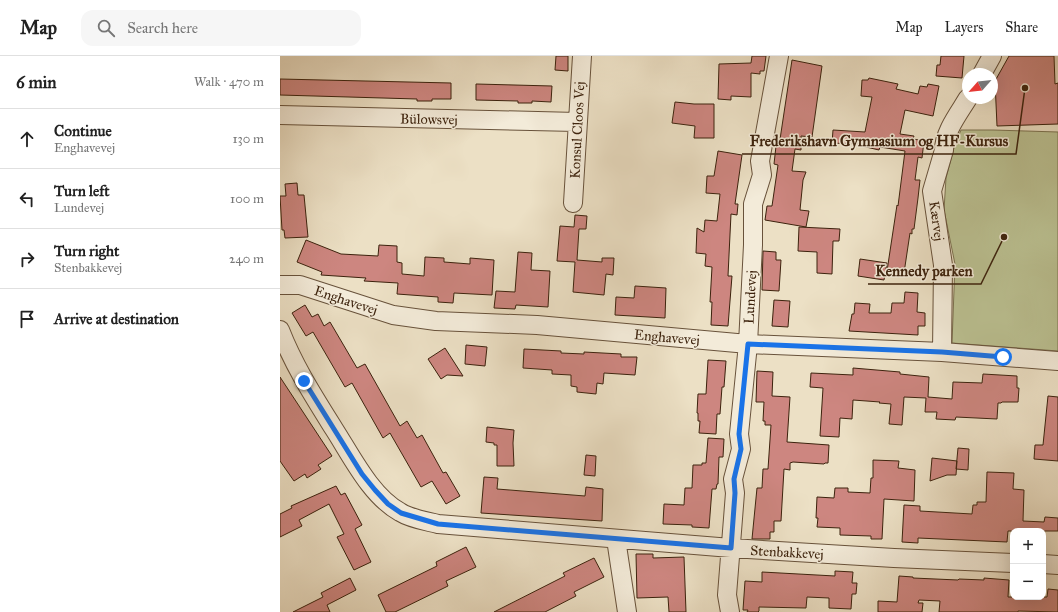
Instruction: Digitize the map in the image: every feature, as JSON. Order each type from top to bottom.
[{"type":"street","name":"Konsul Cloos Vej","points":[[574,203],[577,122],[582,56]]},
{"type":"street","name":"Lundevej","points":[[730,612],[727,595],[735,493],[734,479],[741,449],[739,434],[748,344],[753,245],[753,204],[762,175],[760,161],[779,56]]},
{"type":"street","points":[[985,68],[992,56]]},
{"type":"street","name":"Kærvej","points":[[942,352],[943,265],[932,191],[944,150],[944,144],[951,127],[964,104]]},
{"type":"street","name":"Bülowsvej","points":[[280,115],[577,122]]},
{"type":"street","name":"Enghavevej","points":[[280,285],[300,285],[393,315],[436,321],[537,325],[748,344],[942,352],[1058,361]]},
{"type":"street","name":"Stenbakkevej","points":[[280,330],[287,348],[304,381],[362,474],[388,504],[401,513],[438,524],[616,539],[894,558],[1010,563]]},
{"type":"street","points":[[616,539],[627,612]]},
{"type":"street","points":[[1046,564],[1058,565]]},
{"type":"green space","points":[[961,130],[1058,132],[1058,351],[952,343],[955,264],[944,210],[946,178],[955,144]]},
{"type":"building","points":[[556,56],[568,56],[568,71],[555,70]]},
{"type":"building","points":[[752,56],[766,56],[764,71],[760,71],[760,74],[751,73],[751,97],[731,96],[731,100],[718,99],[719,64],[751,63]]},
{"type":"building","points":[[941,56],[964,56],[962,78],[936,76],[937,65],[940,65]]},
{"type":"building","points":[[1009,56],[1054,56],[1055,84],[1058,83],[1058,124],[997,126],[996,104],[998,104],[998,76]]},
{"type":"building","points":[[792,60],[822,66],[812,137],[801,136],[801,150],[795,149],[792,171],[806,172],[803,180],[800,210],[809,211],[806,227],[765,220],[767,206],[772,206],[778,165],[774,164],[776,146],[779,146]]},
{"type":"building","points":[[869,78],[898,84],[896,89],[918,94],[920,86],[927,87],[928,84],[939,86],[933,116],[905,110],[900,134],[914,136],[913,139],[924,141],[922,158],[918,157],[915,180],[920,180],[918,198],[914,229],[912,229],[912,234],[910,233],[904,273],[887,271],[897,205],[898,206],[905,151],[880,147],[879,150],[853,144],[832,143],[833,130],[865,132],[872,97],[861,96],[862,80],[868,80]]},
{"type":"building","points":[[280,79],[451,83],[451,99],[417,101],[417,99],[280,95]]},
{"type":"building","points":[[476,84],[552,86],[551,102],[532,101],[532,103],[518,103],[518,101],[476,100]]},
{"type":"building","points":[[675,102],[714,104],[714,138],[694,138],[695,126],[672,123]]},
{"type":"building","points":[[718,151],[742,155],[735,204],[738,204],[737,215],[731,214],[728,276],[732,276],[728,326],[711,325],[712,302],[710,302],[712,267],[705,266],[706,254],[696,253],[697,228],[704,232],[705,220],[717,221],[720,194],[706,193],[707,176],[714,176]]},
{"type":"building","points":[[297,183],[298,195],[304,195],[308,237],[285,238],[284,230],[282,230],[280,196],[286,196],[285,184]]},
{"type":"building","points":[[575,215],[587,216],[586,229],[579,229],[577,260],[602,262],[602,258],[614,258],[613,275],[606,274],[604,295],[573,292],[575,262],[557,261],[560,226],[574,227]]},
{"type":"building","points":[[799,227],[840,229],[839,241],[833,241],[832,274],[817,273],[817,252],[798,251]]},
{"type":"building","points":[[306,240],[341,254],[378,256],[379,245],[397,246],[397,262],[402,263],[402,274],[424,276],[425,257],[444,258],[444,262],[470,264],[470,258],[494,260],[492,295],[454,293],[453,303],[438,302],[438,297],[397,294],[398,283],[364,281],[366,278],[321,275],[322,272],[297,262]]},
{"type":"building","points":[[763,251],[776,252],[776,260],[781,260],[779,291],[762,290]]},
{"type":"building","points":[[518,252],[532,253],[531,270],[550,271],[548,307],[516,305],[515,309],[494,308],[496,291],[515,292]]},
{"type":"building","points":[[860,259],[887,263],[884,280],[858,276]]},
{"type":"building","points":[[635,286],[666,288],[665,318],[615,315],[616,297],[634,298]]},
{"type":"building","points":[[905,292],[918,293],[917,312],[925,313],[925,326],[918,326],[918,335],[849,331],[852,314],[854,314],[855,303],[870,304],[869,313],[891,313],[892,303],[904,303]]},
{"type":"building","points":[[774,300],[790,301],[788,327],[772,326]]},
{"type":"building","points":[[305,305],[312,317],[318,314],[324,326],[330,322],[357,368],[365,364],[400,426],[407,421],[417,438],[422,435],[443,473],[446,472],[460,496],[446,504],[432,481],[421,487],[390,433],[383,438],[352,383],[345,387],[313,332],[306,336],[292,313]]},
{"type":"building","points":[[466,345],[487,347],[485,366],[465,364]]},
{"type":"building","points":[[445,348],[463,376],[447,375],[441,379],[428,359]]},
{"type":"building","points":[[524,349],[561,351],[561,353],[584,354],[584,352],[621,354],[621,357],[637,357],[635,375],[604,373],[603,384],[597,383],[596,394],[577,392],[577,387],[571,386],[571,375],[552,374],[552,370],[523,368]]},
{"type":"building","points":[[708,360],[726,361],[720,414],[717,414],[716,434],[699,433],[700,421],[698,421],[697,413],[698,394],[706,394]]},
{"type":"building","points":[[853,368],[900,372],[900,374],[929,377],[928,397],[952,399],[953,382],[982,383],[983,374],[1017,376],[1017,388],[1019,388],[1018,402],[998,403],[997,419],[956,417],[955,420],[936,419],[937,412],[925,412],[926,398],[904,397],[902,425],[889,424],[891,404],[853,400],[852,419],[840,418],[839,437],[820,436],[823,388],[810,387],[811,373],[853,375]]},
{"type":"building","points":[[757,371],[773,372],[772,396],[790,397],[787,442],[829,445],[828,463],[793,462],[790,463],[790,470],[784,469],[781,521],[774,521],[774,532],[770,532],[770,539],[752,539],[757,488],[762,488],[763,469],[768,469],[771,425],[765,425],[765,421],[763,421],[764,402],[756,402]]},
{"type":"building","points":[[280,377],[332,456],[318,465],[321,469],[307,478],[305,474],[294,481],[280,461]]},
{"type":"building","points":[[1048,396],[1058,397],[1058,461],[1034,459],[1035,445],[1043,445]]},
{"type":"building","points":[[487,427],[514,430],[514,466],[497,466],[497,445],[486,442]]},
{"type":"building","points":[[708,438],[724,439],[723,457],[719,457],[718,484],[716,489],[712,489],[709,528],[692,527],[692,525],[663,524],[664,504],[684,505],[685,488],[692,488],[693,465],[702,465],[702,463],[706,463]]},
{"type":"building","points":[[958,448],[969,449],[968,470],[956,469]]},
{"type":"building","points":[[586,455],[596,456],[595,476],[584,475]]},
{"type":"building","points":[[932,458],[957,461],[956,475],[947,475],[930,481]]},
{"type":"building","points":[[873,460],[899,461],[898,468],[915,470],[914,501],[884,499],[882,539],[871,539],[871,536],[840,535],[840,528],[817,527],[817,497],[834,498],[835,488],[848,488],[848,492],[870,493],[871,478],[873,478]]},
{"type":"building","points":[[987,472],[1014,473],[1013,489],[1024,490],[1023,521],[1044,522],[1045,517],[1058,518],[1058,531],[1046,531],[1046,528],[1010,528],[1010,531],[1008,531],[1007,542],[918,538],[918,543],[902,542],[904,505],[920,506],[920,511],[972,514],[973,505],[977,505],[977,502],[986,502]]},
{"type":"building","points":[[484,477],[498,478],[497,489],[585,496],[586,487],[603,489],[602,521],[481,513]]},
{"type":"building","points":[[336,486],[341,495],[345,493],[362,525],[355,529],[371,562],[354,570],[337,537],[344,534],[329,504],[299,520],[302,526],[280,537],[280,514],[292,508],[291,506]]},
{"type":"building","points":[[466,547],[476,567],[446,581],[448,586],[395,612],[386,612],[378,595],[437,566],[436,562]]},
{"type":"building","points":[[636,554],[653,554],[653,558],[684,557],[686,612],[669,612],[668,597],[637,598]]},
{"type":"building","points":[[594,558],[604,577],[574,592],[576,596],[545,612],[494,612],[565,576],[563,573]]},
{"type":"building","points":[[835,571],[853,572],[852,583],[857,583],[856,594],[852,594],[851,609],[829,608],[829,598],[807,597],[806,608],[759,607],[758,612],[747,612],[748,610],[743,610],[745,581],[762,582],[762,572],[835,576]]},
{"type":"building","points":[[899,576],[958,580],[984,580],[984,578],[1009,580],[1008,597],[1010,597],[1010,600],[1046,600],[1048,589],[1058,590],[1058,612],[939,612],[940,601],[919,600],[918,603],[923,603],[922,612],[878,612],[878,601],[897,602]]},
{"type":"building","points":[[350,578],[356,590],[327,605],[330,612],[293,612],[323,597],[321,593]]},
{"type":"place","name":"Frederikshavn Gymnasium og HF-Kursus","points":[[1025,88]]},
{"type":"place","name":"Kennedy parken","points":[[1004,237]]},
{"type":"route","points":[[304,381],[362,474],[388,504],[401,513],[438,524],[731,548],[735,493],[734,479],[741,449],[739,434],[748,344],[942,352],[1003,357]]}]
